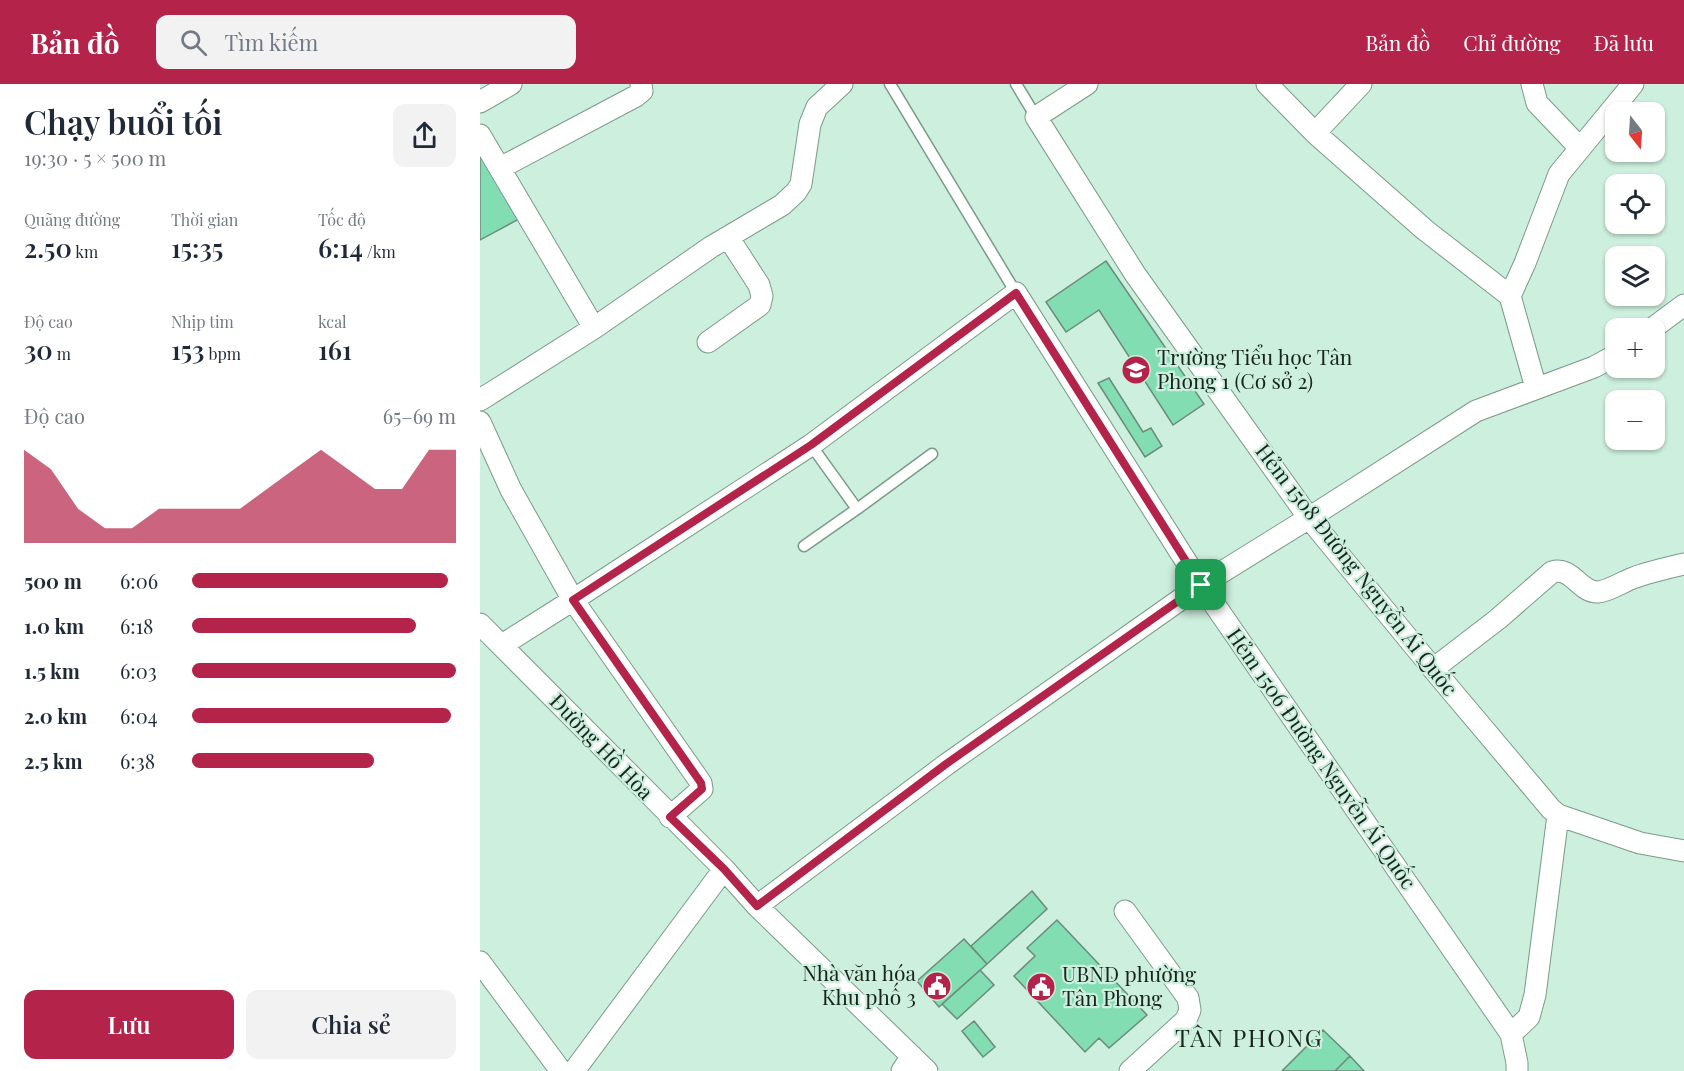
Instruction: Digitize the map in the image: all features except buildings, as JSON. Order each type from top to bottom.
[{"type":"street","points":[[480,102],[511,84]]},
{"type":"street","points":[[500,168],[636,96],[642,91],[641,84]]},
{"type":"street","points":[[480,400],[594,328],[728,237],[782,205],[801,184],[810,124],[818,107],[842,84]]},
{"type":"street","points":[[1036,117],[1088,84]]},
{"type":"street","points":[[1267,84],[1315,133],[1425,230],[1510,296],[1536,388]]},
{"type":"street","points":[[1315,133],[1361,84]]},
{"type":"street","points":[[1532,84],[1537,104],[1580,148]]},
{"type":"street","points":[[1510,296],[1525,263],[1558,174],[1633,84]]},
{"type":"street","name":"Hẻm 1508 Đường Nguyễn Ái Quốc","points":[[1036,117],[1135,274],[1309,518],[1534,789],[1558,815],[1640,843],[1684,851]]},
{"type":"street","points":[[480,135],[594,328]]},
{"type":"street","points":[[708,342],[760,305],[762,296],[759,285],[728,237]]},
{"type":"street","points":[[502,645],[811,445],[1016,293]]},
{"type":"street","name":"Hẻm 1506 Đường Nguyễn Ái Quốc","points":[[1016,293],[1201,585],[1511,1034]]},
{"type":"street","points":[[1665,319],[1684,305]]},
{"type":"street","points":[[757,906],[946,764],[1201,585],[1476,411],[1605,361]]},
{"type":"street","points":[[480,422],[511,490],[573,600],[701,783],[702,789],[670,817]]},
{"type":"street","points":[[1433,669],[1498,619],[1552,572],[1559,570],[1564,572],[1590,591],[1597,592],[1634,578],[1684,564]]},
{"type":"street","name":"Đường Hồ Hòa","points":[[480,624],[724,869],[907,1064],[927,1071]]},
{"type":"street","points":[[1517,1071],[1511,1034],[1529,1017],[1535,995],[1558,815]]},
{"type":"street","points":[[480,962],[573,1070],[724,869]]},
{"type":"street","points":[[1125,911],[1188,998],[1190,1010],[1186,1020],[1130,1071]]},
{"type":"lane","name":"Hẻm 1506 Đường Nguyễn Ái Quốc","points":[[890,84],[1016,293]]},
{"type":"lane","name":"Hẻm 1508 Đường Nguyễn Ái Quốc","points":[[1016,84],[1036,117]]},
{"type":"lane","points":[[811,445],[857,508]]},
{"type":"lane","points":[[804,546],[932,454]]},
{"type":"place","name":"Trường Tiểu học Tân Phong 1 (Cơ sở 2)","points":[[1136,370]]},
{"type":"place","name":"Nhà văn hóa Khu phố 3","points":[[937,986]]},
{"type":"place","name":"UBND phường Tân Phong","points":[[1041,987]]},
{"type":"district","name":"TÂN PHONG","points":[[1249,1039]]},
{"type":"route","points":[[1016,293],[1201,585],[946,764],[757,906],[724,869],[670,817],[702,789],[701,783],[573,600],[811,445],[1016,293]]}]
